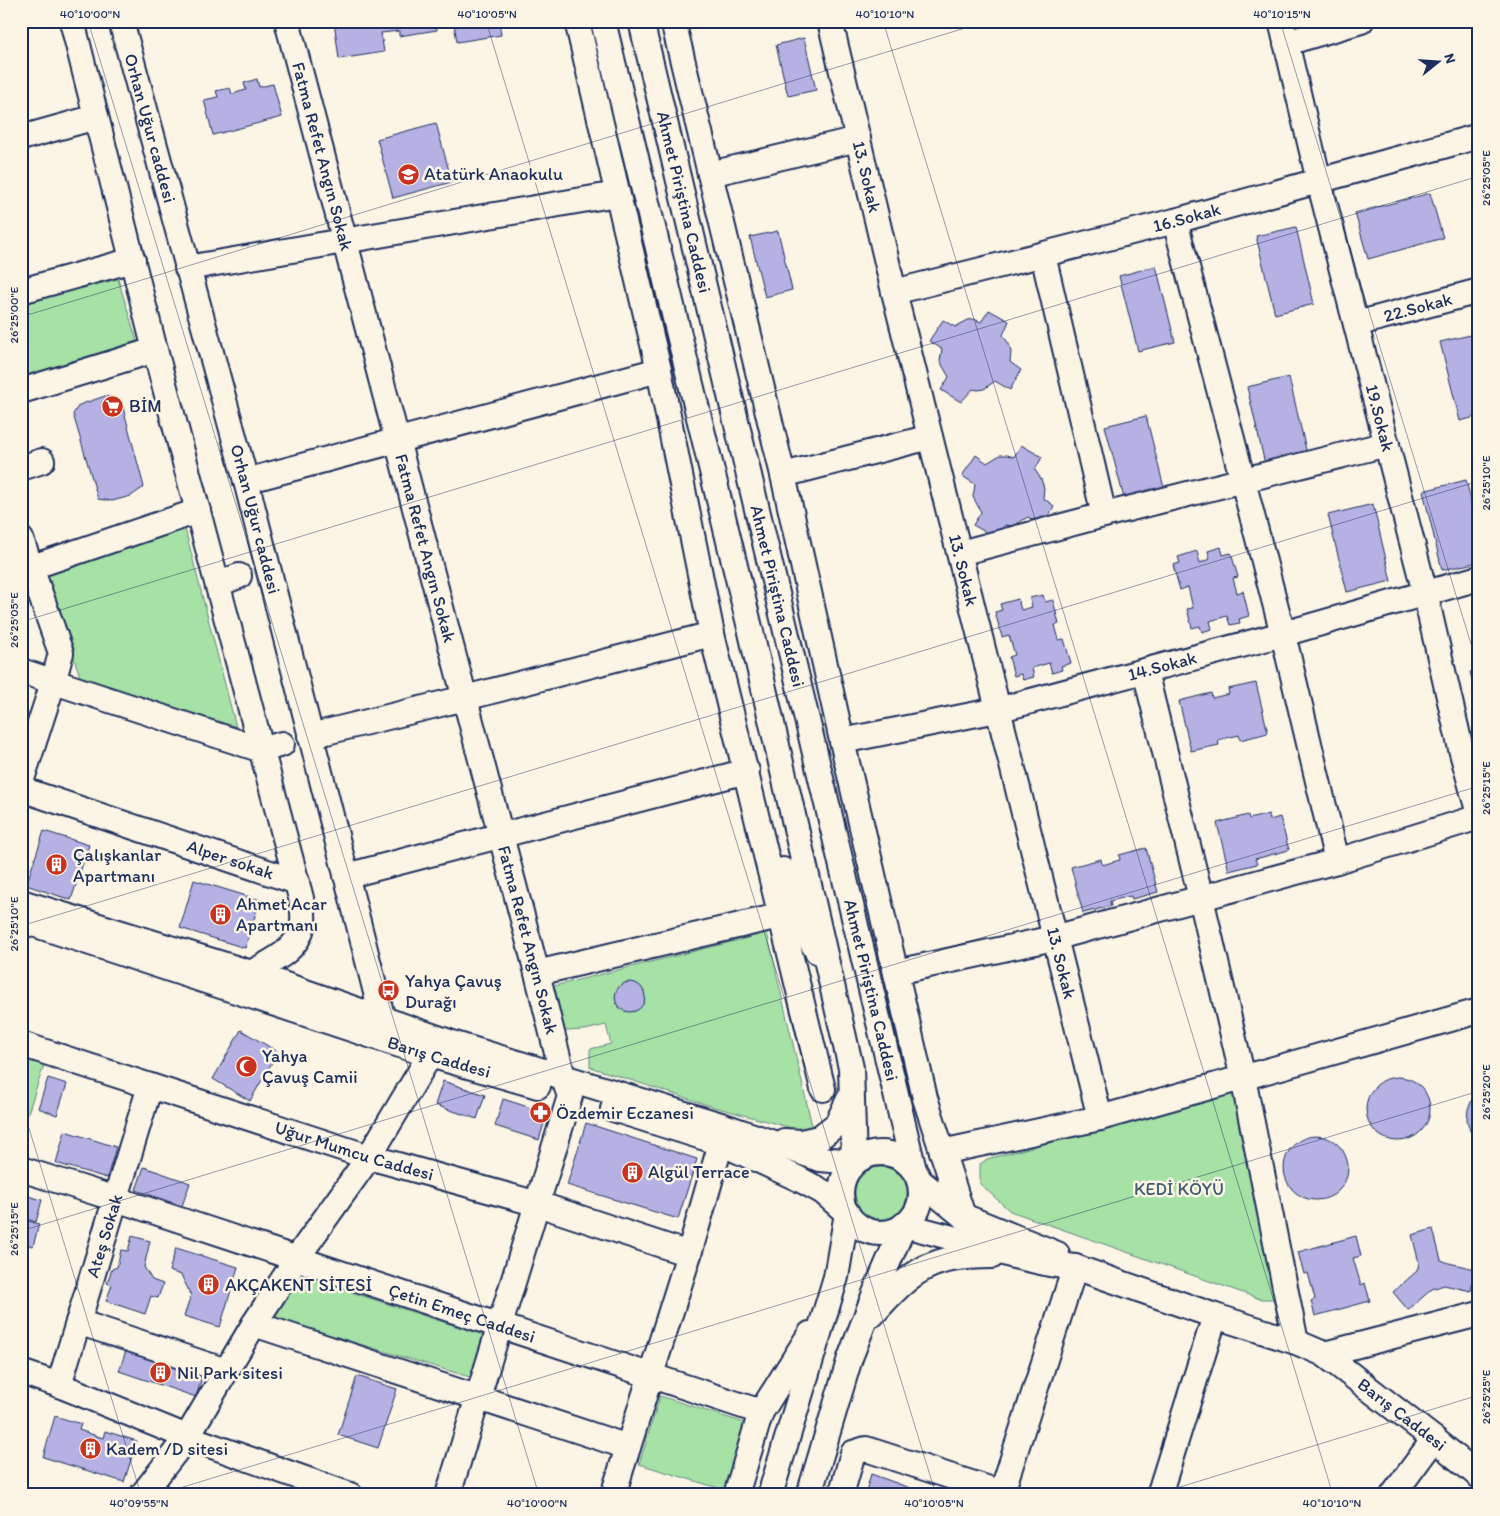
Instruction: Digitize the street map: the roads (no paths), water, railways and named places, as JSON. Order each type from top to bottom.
[{"type":"street","points":[[72,21],[155,350],[198,511],[228,580],[272,747],[301,898],[303,922],[296,943],[279,957],[250,973]]},
{"type":"street","name":"Orhan Uğur caddesi","points":[[121,21],[246,482],[383,1020]]},
{"type":"street","name":"Fatma Refet Angın Sokak","points":[[287,21],[566,1086]]},
{"type":"street","points":[[577,21],[659,370],[712,634],[747,771],[779,916],[822,1089]]},
{"type":"street","name":"Ahmet Piriştina Caddesi","points":[[602,21],[751,632],[851,1068],[854,1162]]},
{"type":"street","name":"Ahmet Piriştina Caddesi","points":[[641,21],[917,1176]]},
{"type":"street","points":[[673,21],[783,475],[842,741],[925,1098],[963,1216]]},
{"type":"street","name":"13. Sokak","points":[[830,21],[894,292],[1100,1118]]},
{"type":"street","points":[[1283,32],[1361,21]]},
{"type":"street","name":"19.Sokak","points":[[1283,32],[1319,181],[1425,593],[1470,746],[1479,816]]},
{"type":"street","points":[[21,138],[96,117]]},
{"type":"street","name":"16.Sokak","points":[[894,292],[1175,221],[1479,136]]},
{"type":"street","points":[[710,174],[858,138]]},
{"type":"street","points":[[187,268],[618,194]]},
{"type":"street","points":[[1175,221],[1282,634],[1337,861]]},
{"type":"street","points":[[1044,255],[1104,515]]},
{"type":"street","points":[[21,291],[133,260]]},
{"type":"street","name":"22.Sokak","points":[[1356,324],[1479,291]]},
{"type":"street","points":[[21,391],[155,350]]},
{"type":"street","points":[[246,482],[659,370]]},
{"type":"street","points":[[783,475],[930,437]]},
{"type":"street","points":[[960,553],[1387,444]]},
{"type":"street","points":[[32,567],[198,511]]},
{"type":"street","points":[[21,539],[60,653],[53,682],[21,782]]},
{"type":"street","name":"14.Sokak","points":[[842,741],[997,710],[1282,634],[1479,578]]},
{"type":"street","points":[[310,736],[712,634]]},
{"type":"street","points":[[21,671],[272,747]]},
{"type":"street","points":[[1145,671],[1243,1078],[1296,1342]]},
{"type":"street","points":[[346,876],[747,771]]},
{"type":"street","name":"Alper sokak","points":[[21,789],[297,882]]},
{"type":"street","points":[[752,797],[771,845],[786,876],[798,919],[828,969]]},
{"type":"street","points":[[896,972],[1054,938],[1337,861],[1479,816]]},
{"type":"street","points":[[872,991],[874,936],[879,901]]},
{"type":"street","name":"Barış Caddesi","points":[[21,902],[250,973],[458,1045],[566,1086],[722,1134],[767,1140],[820,1158],[854,1162]]},
{"type":"street","points":[[537,972],[779,916]]},
{"type":"street","name":"Barış Caddesi","points":[[21,920],[430,1055],[566,1086]]},
{"type":"street","points":[[942,1152],[1100,1118],[1479,1010]]},
{"type":"street","name":"Uğur Mumcu Caddesi","points":[[21,1044],[369,1157],[538,1204],[689,1254]]},
{"type":"street","points":[[142,1495],[187,1437],[254,1324],[297,1258],[369,1157],[430,1055]]},
{"type":"street","name":"Ateş Sokak","points":[[59,1386],[150,1086]]},
{"type":"street","points":[[448,1495],[538,1204],[566,1086]]},
{"type":"street","points":[[767,1140],[801,1142],[819,1138],[837,1124],[852,1093]]},
{"type":"street","points":[[613,1495],[689,1254],[722,1134]]},
{"type":"street","name":"Barış Caddesi","points":[[722,1134],[823,1192],[847,1213]]},
{"type":"street","points":[[917,1176],[921,1194],[919,1206],[913,1217],[904,1225],[892,1231],[880,1233],[867,1230],[855,1223],[847,1213],[842,1202],[841,1190],[844,1177],[854,1162],[871,1154],[883,1152],[901,1158],[917,1176],[963,1216],[1053,1251],[1075,1267]]},
{"type":"street","name":"Çetin Emeç Caddesi","points":[[21,1169],[297,1258],[761,1412]]},
{"type":"street","points":[[770,1495],[836,1277],[847,1213]]},
{"type":"street","points":[[904,1225],[1014,1256],[1075,1267]]},
{"type":"street","points":[[809,1495],[842,1384],[862,1326],[904,1225]]},
{"type":"street","points":[[862,1326],[898,1286],[919,1271],[941,1261],[966,1256],[1014,1256]]},
{"type":"street","points":[[841,1495],[853,1453],[866,1449],[1003,1494],[1075,1267]]},
{"type":"street","name":"Barış Caddesi","points":[[1075,1267],[1296,1342],[1324,1354],[1479,1476]]},
{"type":"street","points":[[736,1495],[761,1412],[827,1307]]},
{"type":"street","points":[[1324,1354],[1479,1314]]},
{"type":"street","points":[[1159,1495],[1215,1316]]},
{"type":"street","points":[[78,1322],[226,1371]]},
{"type":"street","points":[[254,1324],[628,1447]]},
{"type":"street","points":[[21,1372],[187,1437],[350,1495]]},
{"type":"street","points":[[835,1495],[833,1474],[837,1443],[845,1410],[842,1384]]},
{"type":"street","points":[[1393,1495],[1434,1439]]},
{"type":"place","name":"Atatürk Anaokulu","points":[[408,174]]},
{"type":"place","name":"BİM","points":[[113,406]]},
{"type":"place","name":"Çalışkanlar Apartmanı","points":[[57,865]]},
{"type":"place","name":"Ahmet Acar Apartmanı","points":[[220,914]]},
{"type":"place","name":"Yahya Çavuş Durağı","points":[[389,991]]},
{"type":"place","name":"Yahya Çavuş Camii","points":[[246,1066]]},
{"type":"place","name":"Özdemir Eczanesi","points":[[540,1113]]},
{"type":"place","name":"Algül Terrace","points":[[632,1172]]},
{"type":"place","name":"AKÇAKENT SİTESİ","points":[[209,1285]]},
{"type":"place","name":"Nil Park sitesi","points":[[161,1373]]},
{"type":"place","name":"Kadem /D sitesi","points":[[90,1449]]},
{"type":"park label","name":"KEDİ KÖYÜ","points":[[1179,1189]]}]
